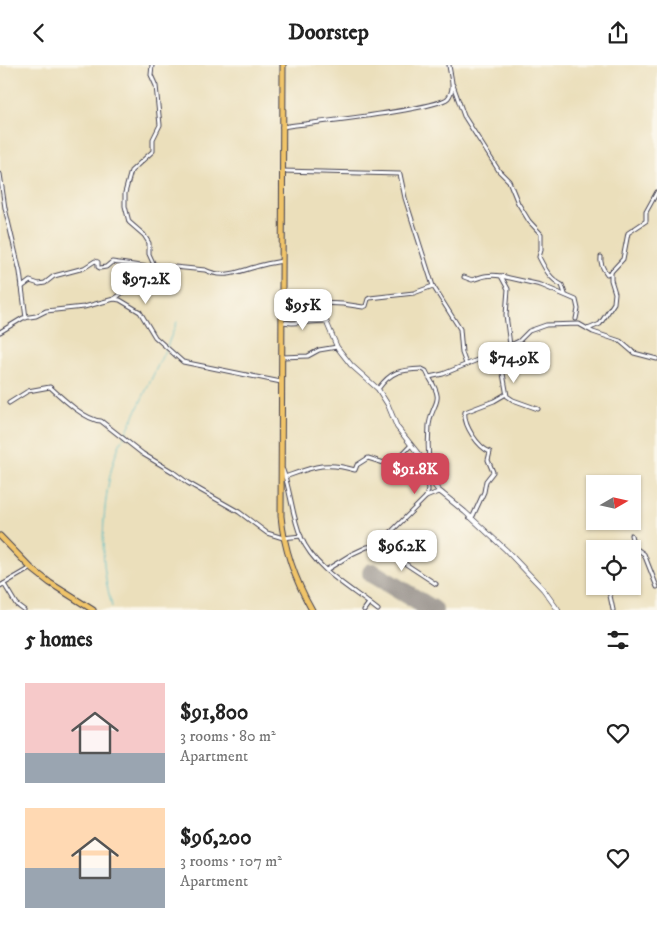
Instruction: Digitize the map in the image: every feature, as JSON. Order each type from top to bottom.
[{"type":"main road","points":[[283,65],[280,502],[283,538],[292,568],[312,610]]},
{"type":"main road","points":[[0,536],[31,568],[50,583],[93,610]]},
{"type":"street","points":[[152,65],[160,125],[153,139],[153,151],[131,171],[125,193],[125,206],[129,223],[144,235],[148,243],[149,254],[154,265]]},
{"type":"street","points":[[449,65],[453,85],[464,116],[499,171],[509,181],[518,203],[529,221],[541,235],[539,257],[548,275],[562,285],[565,294]]},
{"type":"street","points":[[282,127],[316,121],[389,114],[442,102],[450,95],[453,85]]},
{"type":"street","points":[[282,171],[400,175],[405,198],[433,286],[460,329],[462,353],[466,364]]},
{"type":"street","points":[[0,175],[26,317]]},
{"type":"street","points":[[587,329],[597,327],[614,303],[615,293],[611,280],[612,272],[623,259],[628,233],[646,221],[646,212],[657,193]]},
{"type":"street","points":[[602,257],[600,261],[607,274],[612,272]]},
{"type":"street","points":[[22,287],[32,281],[39,284],[45,283],[54,276],[84,268],[95,261],[98,262],[98,267],[100,268],[106,267],[112,262],[148,267]]},
{"type":"street","points":[[0,332],[10,324],[26,317],[36,316],[52,310],[84,307],[114,299],[122,295],[137,275],[154,265],[205,270],[224,275],[282,261]]},
{"type":"street","points":[[464,277],[472,281],[486,275],[502,276],[541,285],[565,294],[576,300],[578,305],[576,319]]},
{"type":"street","points":[[502,276],[508,289],[506,315],[510,345]]},
{"type":"street","points":[[320,303],[343,303],[363,307],[366,306],[370,298],[414,293],[433,286]]},
{"type":"street","points":[[114,299],[120,300],[140,312],[155,337],[182,362],[281,382]]},
{"type":"street","points":[[281,306],[317,303],[337,347],[351,365],[378,389],[388,405],[397,427],[424,461],[428,489],[426,497]]},
{"type":"street","points":[[282,322],[326,321]]},
{"type":"street","points":[[429,377],[443,374],[500,351],[529,331],[546,325],[579,324],[595,333],[616,340],[634,353],[657,359]]},
{"type":"street","points":[[281,357],[308,356],[319,350],[337,347]]},
{"type":"street","points":[[500,351],[506,394],[513,400],[538,409]]},
{"type":"street","points":[[378,389],[386,378],[398,372],[422,369],[426,371],[434,385],[438,399],[429,424],[429,464],[426,471]]},
{"type":"street","points":[[9,403],[28,391],[50,387],[94,421],[101,421],[143,454],[174,471],[188,483],[210,497],[224,503],[267,533],[283,538],[301,536]]},
{"type":"street","points":[[469,517],[473,516],[477,510],[486,481],[493,472],[493,469],[488,460],[490,452],[475,441],[464,417],[465,412],[494,401],[506,394]]},
{"type":"street","points":[[285,477],[322,465],[355,470],[357,465],[368,458],[384,463],[394,463],[411,445]]},
{"type":"street","points":[[280,463],[301,536],[310,554],[326,570],[378,610]]},
{"type":"street","points":[[426,471],[438,490],[526,570],[558,610]]},
{"type":"street","points":[[375,547],[426,497],[438,492],[442,494]]},
{"type":"street","points":[[631,535],[634,547],[644,554],[657,587]]},
{"type":"street","points":[[326,570],[352,554],[367,547],[375,547],[386,551],[436,584]]},
{"type":"street","points":[[0,586],[31,568]]},
{"type":"street","points":[[4,584],[16,604],[24,610]]},
{"type":"street","points":[[610,595],[612,610]]},
{"type":"street","points":[[364,610],[369,603]]},
{"type":"waterway","points":[[124,437],[177,322]]},
{"type":"waterway","points":[[112,607],[106,582],[104,559],[105,505],[111,469],[122,440]]},
{"type":"runway","points":[[372,573],[433,610]]}]
